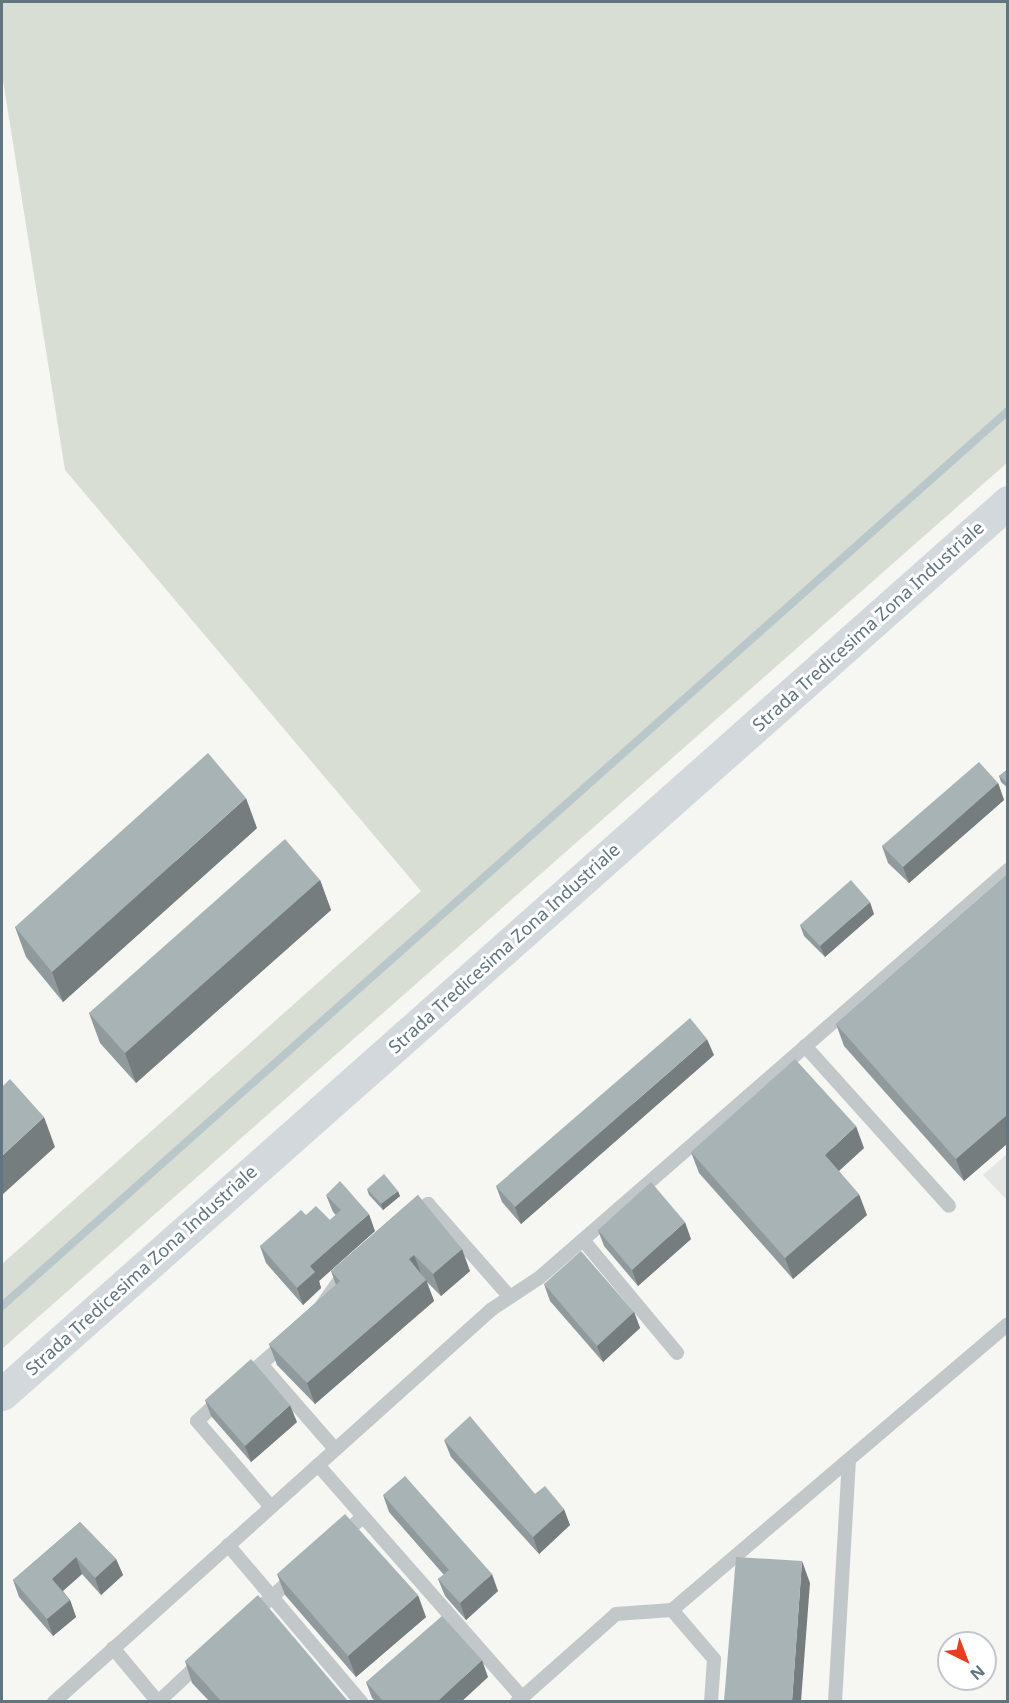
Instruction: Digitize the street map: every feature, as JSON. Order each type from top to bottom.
[{"type":"street","name":"Strada Tredicesima Zona Industriale","points":[[2,1394],[1008,502]]},
{"type":"lane","points":[[54,1701],[335,1449],[510,1297],[583,1240],[1008,870]]},
{"type":"lane","points":[[805,1047],[949,1206]]},
{"type":"lane","points":[[400,1226],[428,1204],[510,1297]]},
{"type":"lane","points":[[583,1240],[677,1353]]},
{"type":"lane","points":[[271,1507],[197,1421],[304,1326],[327,1291],[354,1264]]},
{"type":"lane","points":[[318,1465],[363,1517],[445,1620],[520,1699],[616,1614],[672,1610],[849,1462],[1008,1324]]},
{"type":"lane","points":[[261,1364],[335,1449]]},
{"type":"lane","points":[[835,1701],[849,1462]]},
{"type":"lane","points":[[330,1546],[363,1517]]},
{"type":"lane","points":[[228,1545],[361,1696]]},
{"type":"lane","points":[[237,1629],[305,1568]]},
{"type":"lane","points":[[672,1610],[714,1659],[711,1701]]},
{"type":"lane","points":[[113,1648],[158,1701],[210,1653]]},
{"type":"shaded area","points":[[2,2],[1007,2],[1008,462],[2,1349],[2,1264],[421,891],[65,470],[2,74]]},
{"type":"shaded area","points":[[1007,1154],[1007,1200],[983,1175]]},
{"type":"building","points":[[208,753],[246,798],[52,972],[15,927]]},
{"type":"building","points":[[979,762],[998,783],[903,867],[882,846]]},
{"type":"building","points":[[1008,769],[1008,784],[999,776]]},
{"type":"building","points":[[285,839],[320,880],[125,1053],[89,1013]]},
{"type":"building","points":[[1008,874],[1008,1114],[956,1159],[836,1024]]},
{"type":"building","points":[[851,880],[870,902],[820,946],[800,925]]},
{"type":"building","points":[[690,1018],[707,1039],[515,1207],[496,1186]]},
{"type":"building","points":[[795,1059],[856,1126],[825,1155],[859,1194],[785,1258],[691,1152]]},
{"type":"building","points":[[10,1079],[44,1117],[2,1156],[2,1087]]},
{"type":"building","points":[[384,1174],[398,1191],[381,1204],[367,1189]]},
{"type":"building","points":[[340,1181],[369,1214],[310,1266],[315,1272],[297,1288],[260,1246],[301,1210],[306,1215],[316,1206],[330,1220],[341,1210],[326,1195]]},
{"type":"building","points":[[651,1182],[685,1222],[632,1270],[598,1230]]},
{"type":"building","points":[[418,1195],[462,1249],[433,1274],[414,1255],[409,1259],[426,1280],[307,1383],[269,1344],[340,1281],[331,1271]]},
{"type":"building","points":[[581,1251],[634,1312],[597,1346],[544,1284]]},
{"type":"building","points":[[251,1359],[290,1405],[245,1446],[205,1400]]},
{"type":"building","points":[[470,1416],[535,1494],[545,1486],[564,1509],[533,1537],[444,1440]]},
{"type":"building","points":[[405,1476],[492,1574],[460,1603],[438,1579],[449,1570],[383,1495]]},
{"type":"building","points":[[345,1514],[418,1595],[348,1656],[277,1574]]},
{"type":"building","points":[[80,1522],[116,1559],[95,1578],[76,1557],[52,1579],[70,1600],[47,1619],[13,1580]]},
{"type":"building","points":[[736,1557],[802,1561],[792,1701],[724,1701]]},
{"type":"building","points":[[258,1595],[348,1701],[221,1701],[185,1661]]},
{"type":"building","points":[[442,1616],[482,1660],[438,1701],[383,1701],[366,1682]]},
{"type":"waterway","points":[[2,1306],[1008,411]]}]
